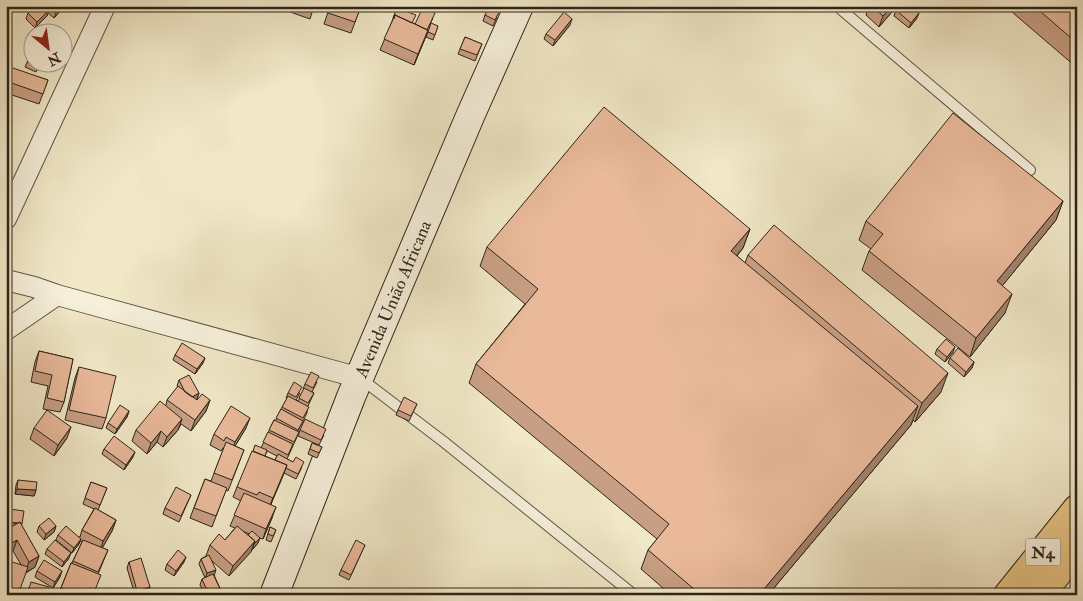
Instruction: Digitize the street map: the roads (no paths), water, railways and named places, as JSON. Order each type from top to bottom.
[{"type":"highway","name":"N4","points":[[1008,595],[1077,509]]},
{"type":"highway","name":"N4","points":[[1040,595],[1077,549]]},
{"type":"main road","name":"Avenida União Africana","points":[[274,595],[351,396],[519,6]]},
{"type":"street","points":[[6,220],[105,6]]},
{"type":"street","points":[[6,280],[34,287],[57,296],[360,378]]},
{"type":"street","points":[[6,330],[57,296]]},
{"type":"lane","points":[[837,6],[1030,170]]},
{"type":"lane","points":[[360,378],[444,442],[634,595]]}]
